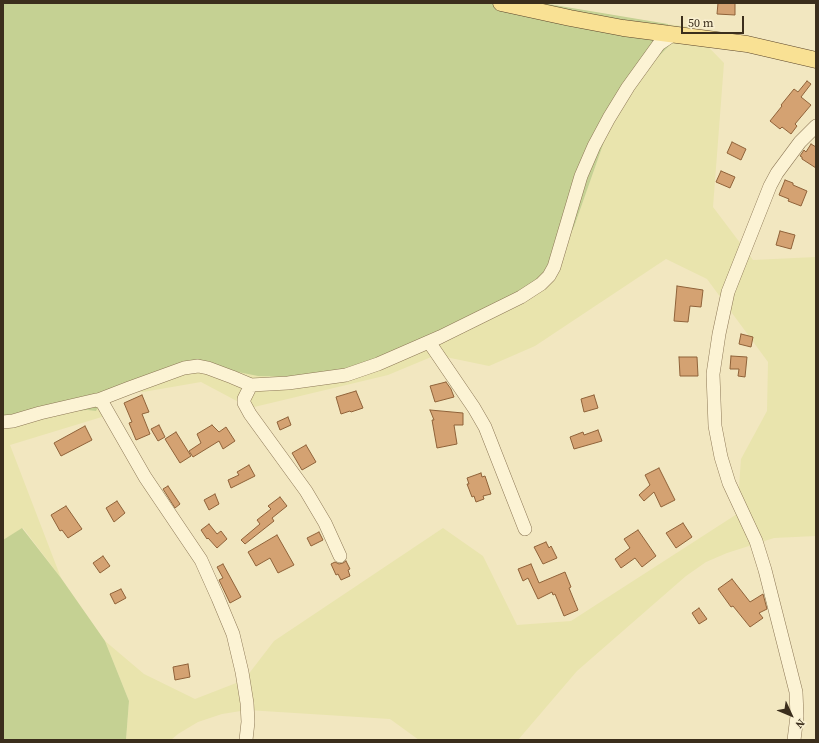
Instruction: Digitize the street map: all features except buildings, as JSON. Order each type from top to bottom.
[{"type":"main road","points":[[501,3],[623,28],[747,44],[816,60]]},
{"type":"street","points":[[3,422],[13,421],[98,400],[184,368],[198,366],[214,370],[251,385],[288,383],[346,375],[378,364],[429,342],[521,297],[541,284],[549,276],[557,258],[581,176],[594,146],[609,118],[659,44],[674,34]]},
{"type":"street","points":[[794,740],[798,716],[796,692],[765,570],[756,541],[729,483],[721,457],[715,426],[713,374],[718,334],[728,292],[770,186],[777,172],[800,142],[816,126]]},
{"type":"street","points":[[429,342],[474,408],[485,427],[525,530]]},
{"type":"street","points":[[251,385],[244,399],[244,403],[250,414],[306,491],[325,523],[340,556]]},
{"type":"street","points":[[98,400],[102,402],[145,477],[200,560],[216,593],[233,634],[242,672],[247,703],[248,722],[246,740]]},
{"type":"shaded area","points":[[668,24],[689,27],[724,63],[713,207],[753,260],[816,257],[816,536],[774,538],[727,553],[706,562],[686,576],[577,671],[518,740],[419,740],[390,719],[247,710],[222,714],[198,722],[171,740],[126,740],[129,701],[105,641],[144,674],[195,699],[244,680],[274,641],[443,528],[483,556],[517,625],[571,621],[737,514],[741,459],[767,411],[768,362],[707,279],[666,259],[535,346],[489,366],[436,355],[388,375],[250,408],[201,382],[143,392],[131,390],[208,366],[233,370],[574,227],[605,139],[630,91],[653,62],[669,46]]},
{"type":"shaded area","points":[[100,404],[105,416],[10,445],[61,578],[23,528],[3,540],[3,426],[78,411],[96,411]]},
{"type":"green space","points":[[3,3],[542,3],[668,24],[669,46],[653,62],[630,91],[605,139],[574,227],[556,262],[523,296],[408,347],[348,368],[293,377],[258,376],[208,366],[100,404],[96,411],[78,411],[3,426]]},
{"type":"green space","points":[[22,528],[61,578],[105,641],[129,701],[126,740],[3,740],[3,540]]}]
